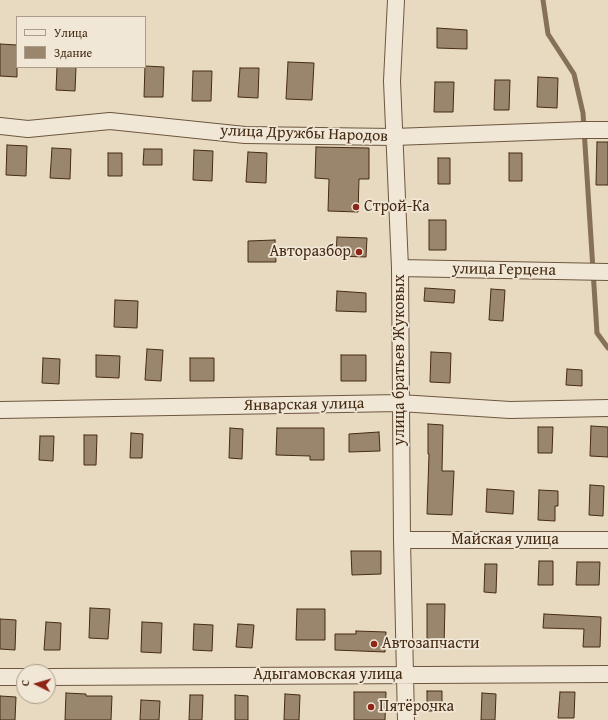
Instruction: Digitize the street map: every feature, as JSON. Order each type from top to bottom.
[{"type":"street","name":"улица братьев Жуковых","points":[[396,0],[392,81],[400,268],[400,403],[406,720]]},
{"type":"street","name":"улица Дружбы Народов","points":[[0,126],[28,129],[110,121],[244,135],[394,137],[608,130]]},
{"type":"street","name":"улица Герцена","points":[[400,268],[608,272]]},
{"type":"street","name":"Январская улица","points":[[0,410],[400,403],[510,410],[608,408]]},
{"type":"street","name":"Майская улица","points":[[402,540],[608,540]]},
{"type":"street","name":"Адыгамовская улица","points":[[56,677],[608,674]]},
{"type":"street","points":[[0,677],[16,677]]},
{"type":"building","points":[[437,28],[467,30],[467,49],[437,48]]},
{"type":"building","points":[[0,44],[16,45],[17,77],[0,76]]},
{"type":"building","points":[[288,62],[314,63],[312,100],[286,99]]},
{"type":"building","points":[[146,66],[164,67],[163,97],[144,97]]},
{"type":"building","points":[[57,68],[76,68],[75,91],[56,90]]},
{"type":"building","points":[[240,68],[259,68],[258,98],[238,97]]},
{"type":"building","points":[[193,71],[212,71],[211,101],[192,101]]},
{"type":"building","points":[[538,77],[558,78],[557,108],[537,107]]},
{"type":"building","points":[[495,80],[510,80],[509,110],[494,110]]},
{"type":"building","points":[[435,82],[454,82],[453,112],[434,112]]},
{"type":"building","points":[[597,142],[608,142],[608,185],[596,185]]},
{"type":"building","points":[[7,145],[27,146],[26,176],[6,175]]},
{"type":"building","points":[[316,147],[369,148],[369,179],[359,179],[358,212],[328,211],[329,179],[315,178]]},
{"type":"building","points":[[52,148],[71,149],[70,179],[50,178]]},
{"type":"building","points":[[144,149],[162,149],[162,165],[143,165]]},
{"type":"building","points":[[194,150],[213,151],[212,181],[193,180]]},
{"type":"building","points":[[248,152],[267,153],[266,183],[246,182]]},
{"type":"building","points":[[108,153],[122,153],[122,176],[108,176]]},
{"type":"building","points":[[509,153],[522,153],[522,181],[509,181]]},
{"type":"building","points":[[438,158],[450,158],[450,184],[438,184]]},
{"type":"building","points":[[429,220],[446,220],[446,250],[429,250]]},
{"type":"building","points":[[337,237],[367,238],[366,257],[336,256]]},
{"type":"building","points":[[275,240],[276,262],[248,262],[248,241]]},
{"type":"building","points":[[425,288],[455,290],[454,303],[424,301]]},
{"type":"building","points":[[491,289],[505,290],[503,321],[489,320]]},
{"type":"building","points":[[337,291],[366,293],[366,312],[336,311]]},
{"type":"building","points":[[115,300],[138,301],[137,328],[114,327]]},
{"type":"building","points":[[147,349],[163,350],[161,381],[145,380]]},
{"type":"building","points":[[431,352],[451,353],[450,383],[430,382]]},
{"type":"building","points":[[96,355],[120,356],[119,378],[96,377]]},
{"type":"building","points":[[341,355],[366,355],[366,381],[341,381]]},
{"type":"building","points":[[43,358],[60,359],[59,384],[42,383]]},
{"type":"building","points":[[190,358],[214,358],[214,381],[190,381]]},
{"type":"building","points":[[567,369],[582,370],[582,386],[566,385]]},
{"type":"building","points":[[428,424],[443,425],[442,471],[454,471],[452,515],[427,514],[429,454]]},
{"type":"building","points":[[591,426],[608,427],[608,457],[590,456]]},
{"type":"building","points":[[538,427],[553,427],[552,453],[538,453]]},
{"type":"building","points":[[230,428],[243,429],[242,459],[229,458]]},
{"type":"building","points":[[277,428],[324,428],[324,460],[310,460],[310,456],[276,455]]},
{"type":"building","points":[[379,432],[380,451],[349,452],[349,434]]},
{"type":"building","points":[[131,433],[143,434],[142,458],[130,458]]},
{"type":"building","points":[[84,435],[97,435],[96,465],[84,465]]},
{"type":"building","points":[[40,436],[54,436],[53,461],[39,460]]},
{"type":"building","points":[[590,485],[604,486],[603,516],[589,515]]},
{"type":"building","points":[[487,489],[514,491],[513,514],[486,512]]},
{"type":"building","points":[[539,490],[558,491],[558,506],[555,506],[555,521],[538,520]]},
{"type":"building","points":[[351,551],[381,551],[381,574],[352,575]]},
{"type":"building","points":[[539,561],[553,561],[553,585],[538,585]]},
{"type":"building","points":[[577,562],[600,562],[599,585],[576,585]]},
{"type":"building","points":[[485,564],[497,564],[496,593],[484,592]]},
{"type":"building","points":[[427,604],[445,604],[444,647],[427,647]]},
{"type":"building","points":[[90,608],[110,609],[108,639],[89,638]]},
{"type":"building","points":[[297,609],[325,609],[325,640],[296,640]]},
{"type":"building","points":[[544,614],[601,617],[600,647],[583,647],[584,629],[543,628]]},
{"type":"building","points":[[0,619],[16,620],[15,650],[0,649]]},
{"type":"building","points":[[46,622],[61,623],[60,650],[44,650]]},
{"type":"building","points":[[142,622],[162,623],[161,653],[141,652]]},
{"type":"building","points":[[194,624],[213,625],[212,651],[193,650]]},
{"type":"building","points":[[238,624],[254,625],[252,648],[236,647]]},
{"type":"building","points":[[356,631],[386,632],[385,652],[335,650],[335,634],[356,634]]},
{"type":"building","points":[[427,691],[442,691],[442,711],[427,711]]},
{"type":"building","points":[[354,692],[386,692],[385,720],[354,720]]},
{"type":"building","points":[[560,692],[575,692],[574,718],[558,718]]},
{"type":"building","points":[[66,693],[86,694],[86,696],[112,696],[111,720],[65,720]]},
{"type":"building","points":[[482,693],[496,694],[495,720],[481,720]]},
{"type":"building","points":[[285,694],[300,695],[299,720],[284,720]]},
{"type":"building","points":[[190,695],[203,695],[202,720],[189,720]]},
{"type":"building","points":[[235,695],[248,696],[248,720],[235,720]]},
{"type":"building","points":[[0,696],[16,697],[15,720],[0,720]]},
{"type":"building","points":[[141,700],[160,701],[159,720],[140,720]]},
{"type":"waterway","points":[[543,0],[548,34],[574,74],[583,113],[597,333],[608,348]]},
{"type":"place","name":"Строй-Ка","points":[[356,207]]},
{"type":"place","name":"Авторазбор","points":[[359,252]]},
{"type":"place","name":"Автозапчасти","points":[[374,644]]},
{"type":"place","name":"Пятёрочка","points":[[371,707]]}]
